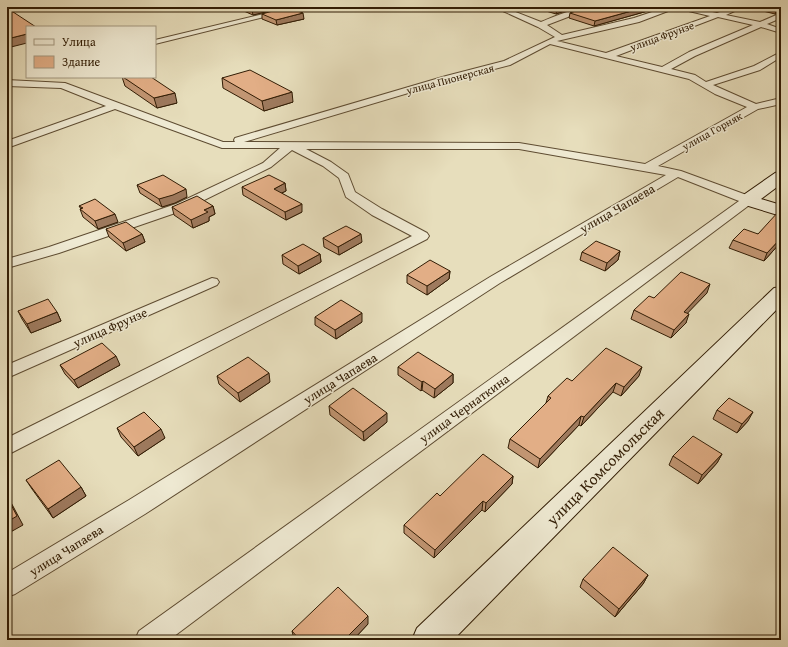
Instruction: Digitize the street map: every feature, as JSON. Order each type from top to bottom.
[{"type":"street","points":[[156,42],[302,7]]},
{"type":"street","points":[[497,7],[541,25],[562,38]]},
{"type":"street","points":[[541,25],[559,17],[591,7]]},
{"type":"street","name":"улица Пионерская","points":[[222,145],[449,78],[506,64],[550,42],[636,20],[674,7]]},
{"type":"street","points":[[679,7],[760,24],[781,31]]},
{"type":"street","name":"улица Фрунзе","points":[[607,56],[740,7]]},
{"type":"street","points":[[663,70],[692,54],[781,15]]},
{"type":"street","points":[[550,42],[692,77],[718,92],[755,107]]},
{"type":"street","points":[[705,85],[757,68],[781,54]]},
{"type":"street","points":[[7,78],[20,75]]},
{"type":"street","points":[[7,83],[62,85],[222,145],[518,146],[676,174],[781,211]]},
{"type":"street","name":"улица Горняк","points":[[646,168],[755,107],[781,101]]},
{"type":"street","points":[[7,145],[115,106]]},
{"type":"street","points":[[7,447],[422,236],[377,212],[350,194],[344,176],[327,164],[291,145]]},
{"type":"street","points":[[7,264],[54,250],[180,207],[267,165],[291,145]]},
{"type":"street","name":"улица Чапаева","points":[[7,586],[137,507],[495,280],[676,174]]},
{"type":"street","name":"улица Чернаткина","points":[[148,640],[781,176]]},
{"type":"street","name":"улица Фрунзе","points":[[7,372],[212,282]]},
{"type":"street","name":"улица Комсомольская","points":[[429,640],[781,293]]},
{"type":"building","points":[[246,7],[263,7],[252,10]]},
{"type":"building","points":[[287,7],[303,13],[276,20],[262,14]]},
{"type":"building","points":[[548,7],[564,7],[557,9]]},
{"type":"building","points":[[587,7],[646,7],[595,21],[570,13]]},
{"type":"building","points":[[769,7],[781,7],[781,8],[777,9]]},
{"type":"building","points":[[7,8],[34,26],[26,26],[26,34],[7,39]]},
{"type":"building","points":[[250,70],[292,92],[262,101],[222,78]]},
{"type":"building","points":[[124,78],[152,78],[175,93],[154,98]]},
{"type":"building","points":[[163,175],[186,189],[159,199],[137,185]]},
{"type":"building","points":[[269,175],[285,183],[274,189],[302,204],[285,212],[242,187]]},
{"type":"building","points":[[197,196],[213,206],[204,210],[208,212],[191,220],[172,207]]},
{"type":"building","points":[[95,199],[115,214],[95,221],[80,209],[83,208],[79,206]]},
{"type":"building","points":[[779,211],[781,211],[781,238],[767,253],[733,240],[744,229],[758,234]]},
{"type":"building","points":[[126,222],[142,234],[123,243],[106,229]]},
{"type":"building","points":[[346,226],[361,234],[338,247],[323,238]]},
{"type":"building","points":[[596,241],[620,251],[607,263],[582,252]]},
{"type":"building","points":[[303,244],[320,254],[298,266],[282,255]]},
{"type":"building","points":[[430,260],[450,271],[427,286],[407,275]]},
{"type":"building","points":[[681,272],[710,284],[684,312],[689,314],[674,330],[634,310],[649,296],[654,298]]},
{"type":"building","points":[[48,299],[57,312],[27,324],[18,311]]},
{"type":"building","points":[[341,300],[362,313],[335,330],[315,317]]},
{"type":"building","points":[[102,343],[116,356],[74,380],[60,365]]},
{"type":"building","points":[[606,348],[642,367],[624,387],[616,383],[584,417],[581,416],[540,459],[510,439],[551,398],[548,396],[567,378],[572,381]]},
{"type":"building","points":[[418,352],[453,374],[435,389],[398,367]]},
{"type":"building","points":[[248,357],[269,373],[238,393],[217,376]]},
{"type":"building","points":[[353,388],[387,413],[363,432],[329,406]]},
{"type":"building","points":[[729,398],[753,412],[742,424],[717,410]]},
{"type":"building","points":[[144,412],[161,429],[134,447],[117,428]]},
{"type":"building","points":[[693,436],[722,454],[702,475],[673,456]]},
{"type":"building","points":[[483,454],[513,476],[486,503],[483,501],[435,550],[404,525],[437,493],[440,496]]},
{"type":"building","points":[[59,460],[81,487],[48,509],[26,480]]},
{"type":"building","points":[[7,497],[17,516],[7,522]]},
{"type":"building","points":[[613,547],[648,575],[619,609],[583,579]]},
{"type":"building","points":[[338,587],[368,616],[344,640],[300,640],[292,631]]}]
